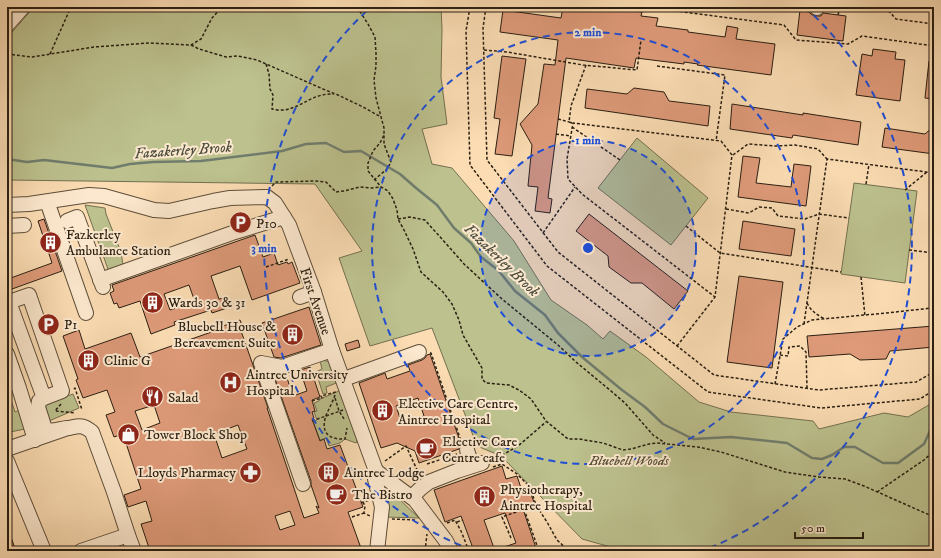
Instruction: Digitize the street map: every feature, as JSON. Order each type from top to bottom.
[{"type":"street","points":[[7,25],[23,7]]},
{"type":"street","points":[[7,205],[48,202],[89,195],[104,196],[154,210],[169,211],[230,198],[268,197]]},
{"type":"street","name":"First Avenue","points":[[268,197],[275,202],[289,225],[314,292],[332,350],[382,470],[375,480],[378,551]]},
{"type":"street","points":[[48,202],[86,313]]},
{"type":"street","points":[[67,221],[77,217],[101,283],[235,232],[284,217]]},
{"type":"street","points":[[7,226],[24,225]]},
{"type":"street","points":[[300,297],[314,292]]},
{"type":"street","points":[[44,398],[8,302],[29,295],[62,391],[39,401],[38,407],[45,429],[49,431],[68,428]]},
{"type":"street","points":[[303,484],[260,363],[282,367],[332,350]]},
{"type":"street","points":[[344,379],[425,352]]},
{"type":"street","points":[[7,354],[35,440]]},
{"type":"street","points":[[7,449],[68,428],[77,426],[86,427],[92,432],[134,551]]},
{"type":"street","points":[[414,499],[420,489],[429,482],[477,465],[463,449]]},
{"type":"street","points":[[7,461],[44,551]]},
{"type":"street","points":[[382,470],[414,499],[451,551]]},
{"type":"street","points":[[377,500],[386,493],[392,492],[414,499]]},
{"type":"street","points":[[81,551],[128,535]]},
{"type":"path","points":[[50,54],[71,7]]},
{"type":"path","points":[[191,45],[201,39],[212,18],[222,7]]},
{"type":"path","points":[[357,7],[375,37],[376,66],[374,80],[376,98],[384,128],[384,144],[391,162],[387,169],[374,180]]},
{"type":"path","points":[[470,7],[466,31],[470,165],[547,266],[708,392],[821,408],[920,399],[934,390]]},
{"type":"path","points":[[486,7],[483,28],[487,160],[558,252],[714,375],[819,390],[916,382],[934,372]]},
{"type":"path","points":[[645,7],[784,25],[796,40],[848,44],[862,36],[934,46]]},
{"type":"path","points":[[838,15],[840,7]]},
{"type":"path","points":[[885,7],[896,19],[934,24]]},
{"type":"path","points":[[484,50],[507,52],[586,65],[637,70],[641,40]]},
{"type":"path","points":[[7,54],[32,57],[94,47],[149,43],[191,45],[226,57],[238,56],[257,60],[338,95],[363,107],[381,118]]},
{"type":"path","points":[[266,64],[270,74],[270,89],[273,95],[272,109],[284,110],[319,95],[338,95]]},
{"type":"path","points":[[568,122],[571,106],[586,65]]},
{"type":"path","points":[[657,66],[725,75],[716,141]]},
{"type":"path","points":[[558,119],[573,124],[721,142],[732,155],[715,297],[677,346]]},
{"type":"path","points":[[573,124],[567,159],[568,179],[582,194],[715,297]]},
{"type":"path","points":[[572,127],[620,160]]},
{"type":"path","points":[[556,134],[571,136]]},
{"type":"path","points":[[384,135],[380,143],[373,151],[368,163],[368,171],[374,180],[388,191],[393,199],[398,210],[398,219],[413,249],[421,272],[443,292],[452,304],[459,320],[463,336],[482,368],[482,379],[486,383],[510,385],[519,390],[531,399],[546,421],[568,439],[579,439],[603,443],[623,450],[649,444],[665,443],[721,452],[785,472],[845,479],[934,517]]},
{"type":"path","points":[[732,155],[748,144],[775,146],[795,145],[818,149],[827,158],[934,172]]},
{"type":"path","points":[[804,324],[827,158]]},
{"type":"path","points":[[866,184],[869,164]]},
{"type":"path","points":[[905,190],[927,172]]},
{"type":"path","points":[[268,197],[271,186],[276,182],[326,182],[336,192],[360,187],[381,187]]},
{"type":"path","points":[[543,233],[575,186]]},
{"type":"path","points":[[726,209],[749,213],[759,207],[772,208],[778,216],[804,219],[819,214],[849,218]]},
{"type":"path","points":[[398,219],[410,217],[424,220],[464,264],[502,299],[547,335],[576,362],[625,403],[653,435],[665,443]]},
{"type":"path","points":[[686,226],[720,253],[841,272]]},
{"type":"path","points":[[909,250],[934,254]]},
{"type":"path","points":[[266,267],[289,259],[293,260]]},
{"type":"path","points":[[861,277],[865,316]]},
{"type":"path","points":[[932,308],[934,294]]},
{"type":"path","points":[[807,303],[811,310],[817,315],[826,319]]},
{"type":"path","points":[[775,384],[783,339],[797,327],[812,320],[865,316],[932,308]]},
{"type":"path","points":[[780,355],[788,356],[789,347],[800,346],[806,352],[807,388]]},
{"type":"path","points":[[425,352],[463,449],[427,464]]},
{"type":"path","points":[[71,393],[75,388],[82,410]]},
{"type":"path","points":[[312,401],[322,398],[321,396],[336,392],[335,398],[326,416],[324,426],[325,432],[328,436],[333,438],[345,439],[348,429],[344,418],[339,411],[335,398]]},
{"type":"path","points":[[63,402],[55,411],[75,413]]},
{"type":"path","points":[[312,421],[343,409]]},
{"type":"path","points":[[477,465],[496,460],[518,446],[546,421]]},
{"type":"path","points":[[382,470],[406,446],[419,474]]},
{"type":"path","points":[[877,492],[924,460],[933,452],[934,449]]},
{"type":"path","points":[[477,465],[484,470],[502,464],[518,474],[530,487],[536,504],[557,540],[569,551]]},
{"type":"path","points":[[361,503],[377,500]]},
{"type":"path","points":[[510,538],[502,517],[536,504]]},
{"type":"path","points":[[524,509],[539,551]]},
{"type":"path","points":[[352,517],[364,513]]},
{"type":"path","points":[[444,524],[456,520],[457,522],[463,520]]},
{"type":"path","points":[[457,522],[468,551]]},
{"type":"path","points":[[425,551],[427,530]]},
{"type":"green space","name":"Bluebell Woods","points":[[34,7],[441,7],[441,77],[447,124],[422,129],[432,164],[452,168],[514,241],[551,300],[587,325],[603,339],[610,331],[646,357],[699,402],[731,412],[813,421],[819,429],[884,413],[908,417],[934,402],[934,551],[625,551],[582,539],[501,456],[477,446],[432,328],[370,346],[339,258],[362,251],[315,184],[7,180],[7,38]]},
{"type":"green space","points":[[637,138],[708,198],[671,245],[598,188]]},
{"type":"green space","points":[[854,183],[917,191],[905,283],[841,274]]},
{"type":"green space","points":[[85,205],[105,208],[121,252],[123,265],[109,272]]},
{"type":"green space","points":[[323,360],[330,362],[339,382],[326,387],[327,393],[323,394],[316,372],[322,369],[320,361]]},
{"type":"green space","points":[[7,388],[15,412],[22,409],[25,429],[10,432],[7,425],[7,415],[9,414],[7,410]]},
{"type":"green space","points":[[339,391],[344,393],[358,438],[356,443],[345,439],[340,443],[329,446],[326,438],[320,440],[313,421],[317,420],[314,412],[317,411],[314,403]]},
{"type":"green space","points":[[73,394],[79,408],[49,421],[44,406],[45,404]]},
{"type":"green space","points":[[391,496],[397,497],[419,518],[385,517],[386,504]]},
{"type":"building","points":[[563,7],[603,7],[642,12],[641,16],[658,18],[656,26],[725,37],[727,26],[738,28],[736,39],[775,44],[771,75],[684,62],[684,64],[636,58],[634,68],[566,58],[548,198],[552,199],[550,213],[535,211],[538,187],[528,186],[532,145],[520,124],[538,104],[544,64],[555,65],[558,40],[500,32],[503,10],[561,18]]},
{"type":"building","points":[[800,10],[817,16],[821,16],[823,13],[846,16],[843,41],[797,35]]},
{"type":"building","points":[[873,49],[896,52],[895,59],[905,60],[900,101],[856,95],[862,54],[872,56]]},
{"type":"building","points":[[502,56],[526,59],[512,156],[495,154],[500,119],[494,118]]},
{"type":"building","points":[[929,61],[934,61],[934,99],[925,98]]},
{"type":"building","points":[[634,88],[664,92],[669,101],[710,106],[708,126],[585,108],[587,89],[627,94]]},
{"type":"building","points":[[732,104],[861,122],[858,145],[793,135],[792,138],[730,129]]},
{"type":"building","points":[[934,126],[934,154],[882,147],[885,128],[925,134]]},
{"type":"building","points":[[743,156],[760,158],[756,183],[791,187],[794,164],[811,166],[806,206],[738,197]]},
{"type":"building","points":[[589,214],[688,291],[674,309],[642,283],[631,283],[609,267],[608,256],[576,231]]},
{"type":"building","name":"Fazkerley Ambulance Station","points":[[44,219],[62,271],[12,289],[8,279],[52,263],[38,221]]},
{"type":"building","points":[[743,221],[795,229],[791,256],[739,249]]},
{"type":"building","points":[[255,235],[263,257],[274,253],[278,265],[292,262],[300,283],[252,300],[240,266],[211,276],[219,299],[224,298],[227,308],[212,313],[211,310],[174,322],[175,325],[151,334],[140,301],[119,308],[117,303],[114,304],[110,293],[114,291],[112,285]],"holes":[[[189,285],[195,302],[170,310],[164,294]]]},
{"type":"building","points":[[739,276],[783,282],[772,368],[727,362]]},
{"type":"building","name":"Bluebell House & Bereavement Suite","points":[[309,307],[321,345],[281,358],[274,357],[262,323]]},
{"type":"building","points":[[240,320],[243,327],[240,328],[304,518],[319,513],[316,506],[319,508],[274,376],[286,375],[293,396],[307,391],[300,370],[310,367],[320,397],[312,400],[315,411],[312,412],[314,418],[312,419],[320,441],[324,439],[327,449],[340,445],[363,507],[348,512],[362,551],[150,551],[141,524],[152,521],[146,501],[128,507],[124,495],[141,489],[123,434],[114,437],[106,415],[115,412],[107,390],[83,398],[63,336],[79,330],[85,349],[131,333],[140,357],[223,328],[223,326]],"holes":[[[154,405],[160,423],[142,430],[135,411]],[[238,425],[247,449],[222,458],[214,434]],[[290,511],[295,525],[280,530],[275,516]]]},
{"type":"building","points":[[934,326],[934,347],[890,351],[886,359],[860,360],[850,354],[809,357],[807,336]]},
{"type":"building","points":[[358,340],[360,347],[347,351],[345,344]]},
{"type":"building","name":"Elective Care Centre, Aintree Hospital","points":[[430,354],[461,444],[459,449],[419,463],[415,451],[397,443],[381,448],[359,383],[385,373],[387,379],[410,371],[408,365],[422,360]],"holes":[[[418,398],[424,416],[402,424],[396,406]]]},
{"type":"building","name":"Physiotherapy, Aintree Hospital","points":[[502,466],[506,479],[517,476],[522,491],[529,489],[534,502],[522,506],[537,551],[474,551],[461,516],[445,522],[434,490]],"holes":[[[505,513],[516,543],[495,551],[484,520]]]},
{"type":"building","points":[[8,529],[16,551],[7,551]]},
{"type":"waterway","name":"Fazakerley Brook","points":[[7,159],[27,162],[44,160],[112,168],[130,164],[201,161],[282,151],[306,144],[326,143],[344,152],[361,151],[400,174],[437,205],[454,228],[471,243],[481,257],[498,270],[515,291],[545,315],[558,333],[582,357],[645,407],[663,424],[693,439],[731,437],[787,443],[812,458],[822,459],[832,455],[844,447],[855,447],[883,463],[898,463],[924,444],[934,422]]},
{"type":"place","name":"P10","points":[[240,223]]},
{"type":"place","name":"Fazkerley Ambulance Station","points":[[51,242]]},
{"type":"place","name":"Wards 30 & 31","points":[[153,302]]},
{"type":"place","name":"P1","points":[[49,324]]},
{"type":"place","name":"Bluebell House & Bereavement Suite","points":[[292,334]]},
{"type":"place","name":"Clinic G","points":[[89,360]]},
{"type":"place","name":"Aintree University Hospital","points":[[230,382]]},
{"type":"place","name":"Salad","points":[[152,397]]},
{"type":"place","name":"Elective Care Centre, Aintree Hospital","points":[[383,411]]},
{"type":"place","name":"Tower Block Shop","points":[[128,434]]},
{"type":"place","name":"Elective Care Centre cafe","points":[[427,449]]},
{"type":"place","name":"Lloyds Pharmacy","points":[[251,472]]},
{"type":"place","name":"Aintree Lodge","points":[[328,472]]},
{"type":"place","name":"The Bistro","points":[[337,494]]},
{"type":"place","name":"Physiotherapy, Aintree Hospital","points":[[484,497]]}]
